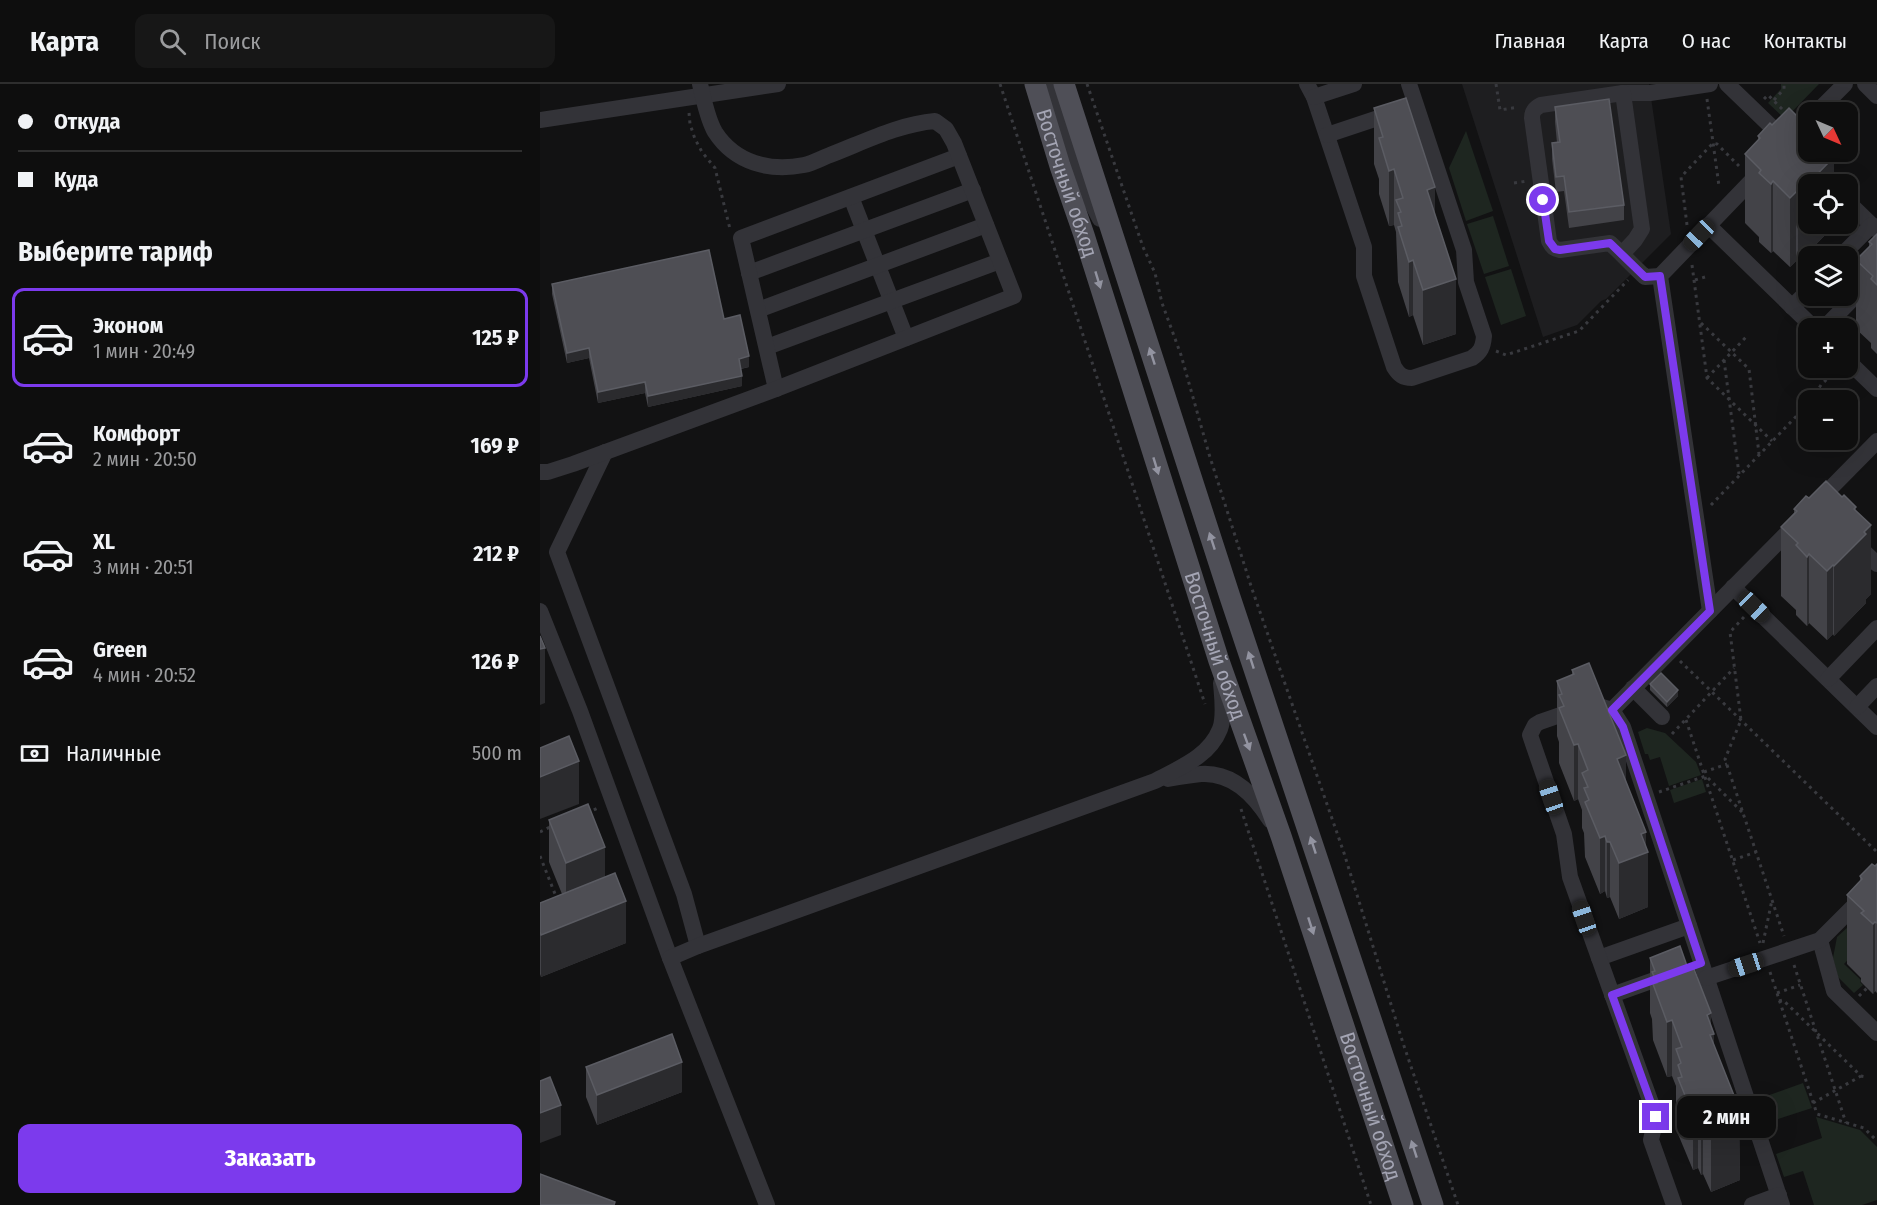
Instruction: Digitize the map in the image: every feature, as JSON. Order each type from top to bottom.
[{"type":"main road","name":"Восточный обход","points":[[1035,84],[1219,661],[1281,836],[1403,1205]]},
{"type":"main road","name":"Восточный обход","points":[[1064,84],[1223,575],[1433,1205]]},
{"type":"lane","points":[[540,120],[701,90],[778,84]]},
{"type":"lane","points":[[1024,84],[1060,166]]},
{"type":"lane","points":[[1051,84],[1083,186],[1118,251]]},
{"type":"lane","points":[[1354,84],[1310,91],[1364,247],[1364,276],[1394,368],[1405,378],[1412,378],[1462,361],[1479,352],[1484,345],[1484,336],[1466,282],[1464,250],[1409,84]]},
{"type":"lane","points":[[1727,84],[1784,151]]},
{"type":"lane","points":[[1827,102],[1845,84]]},
{"type":"lane","points":[[1865,84],[1877,96]]},
{"type":"lane","points":[[1708,89],[1623,93],[1536,107],[1532,112],[1551,246],[1560,250],[1610,243],[1645,277],[1660,276],[1708,225],[1784,151],[1798,133]]},
{"type":"lane","points":[[540,472],[548,472],[605,452],[776,389],[1014,296],[954,143],[946,129],[935,121],[906,126],[805,165],[773,168],[747,161],[728,148],[714,131],[701,90]]},
{"type":"lane","points":[[1622,254],[1642,229],[1623,93]]},
{"type":"lane","points":[[1327,135],[1416,105]]},
{"type":"lane","points":[[776,389],[741,238],[959,156]]},
{"type":"lane","points":[[749,273],[973,190]]},
{"type":"lane","points":[[850,197],[906,339]]},
{"type":"lane","points":[[1852,246],[1874,227],[1858,212]]},
{"type":"lane","points":[[758,310],[986,225]]},
{"type":"lane","points":[[1708,225],[1804,318]]},
{"type":"lane","points":[[766,347],[1000,261]]},
{"type":"lane","points":[[1834,318],[1877,274]]},
{"type":"lane","points":[[1660,276],[1710,611]]},
{"type":"lane","points":[[1792,307],[1798,301]]},
{"type":"lane","points":[[1858,371],[1877,389]]},
{"type":"lane","points":[[1612,710],[1733,587],[1821,510],[1877,441]]},
{"type":"lane","points":[[605,452],[557,552],[684,894],[698,946]]},
{"type":"lane","points":[[1844,532],[1877,564]]},
{"type":"lane","points":[[1733,587],[1877,726]]},
{"type":"lane","points":[[540,611],[670,958],[768,1205]]},
{"type":"lane","points":[[1828,679],[1877,628]]},
{"type":"lane","points":[[670,958],[1155,781],[1195,760],[1210,745],[1221,728],[1223,704],[1219,661]]},
{"type":"lane","points":[[1857,707],[1877,686]]},
{"type":"lane","points":[[1634,688],[1662,717]]},
{"type":"lane","points":[[1674,1205],[1651,1140],[1656,1117],[1570,877],[1564,834],[1530,735],[1535,725],[1540,722],[1592,704],[1612,710],[1623,727],[1780,1200],[1752,1205]]},
{"type":"lane","points":[[1155,781],[1204,774],[1226,778],[1244,788],[1262,806],[1281,836]]},
{"type":"lane","points":[[1612,995],[1820,940],[1877,883]]},
{"type":"lane","points":[[1599,958],[1689,926]]},
{"type":"lane","points":[[1820,940],[1834,991],[1877,1033]]},
{"type":"path","points":[[1000,84],[1205,703],[1206,713]]},
{"type":"path","points":[[1087,84],[1143,247],[1155,273],[1162,303],[1181,355],[1209,454],[1252,590],[1344,853],[1403,1043],[1458,1205]]},
{"type":"path","points":[[1496,84],[1500,110],[1524,106],[1532,112]]},
{"type":"path","points":[[1774,100],[1784,89],[1784,84]]},
{"type":"path","points":[[1708,89],[1719,186]]},
{"type":"path","points":[[688,108],[695,139],[702,152],[716,168]]},
{"type":"path","points":[[1713,143],[1717,144],[1739,166]]},
{"type":"path","points":[[1713,143],[1681,177],[1707,378],[1772,441]]},
{"type":"path","points":[[1484,345],[1506,355],[1579,331],[1631,277]]},
{"type":"path","points":[[1694,280],[1705,277]]},
{"type":"path","points":[[1699,321],[1749,369],[1759,455]]},
{"type":"path","points":[[1707,378],[1748,336]]},
{"type":"path","points":[[1724,360],[1739,475]]},
{"type":"path","points":[[1818,390],[1828,378]]},
{"type":"path","points":[[1712,516],[1711,504],[1798,414]]},
{"type":"path","points":[[1775,438],[1780,443]]},
{"type":"path","points":[[1746,468],[1751,473]]},
{"type":"path","points":[[1754,607],[1730,632],[1741,720],[1725,759],[1846,1123]]},
{"type":"path","points":[[1670,651],[1877,852]]},
{"type":"path","points":[[1672,734],[1734,668]]},
{"type":"path","points":[[1704,772],[1727,764]]},
{"type":"path","points":[[1646,796],[1706,776],[1743,813]]},
{"type":"path","points":[[582,815],[613,802]]},
{"type":"path","points":[[1240,808],[1371,1205]]},
{"type":"path","points":[[540,832],[550,827]]},
{"type":"path","points":[[1733,860],[1756,852]]},
{"type":"path","points":[[540,856],[557,899]]},
{"type":"path","points":[[1762,948],[1772,899]]},
{"type":"path","points":[[1777,993],[1800,985]]},
{"type":"path","points":[[1779,1001],[1783,1000],[1861,1076],[1867,1077]]},
{"type":"path","points":[[1813,1103],[1861,1076]]},
{"type":"shaded area","points":[[1462,84],[1649,84],[1671,234],[1577,325],[1543,337]]},
{"type":"shaded area","points":[[1781,84],[1819,84],[1802,102],[1798,102],[1798,106],[1785,119],[1768,103],[1781,89]]},
{"type":"shaded area","points":[[1466,131],[1493,211],[1466,221],[1449,168]]},
{"type":"shaded area","points":[[1493,216],[1509,266],[1484,274],[1467,224]]},
{"type":"shaded area","points":[[1511,269],[1526,316],[1501,325],[1485,277]]},
{"type":"shaded area","points":[[1647,728],[1665,733],[1696,762],[1701,775],[1669,786],[1660,757],[1650,760],[1648,754],[1645,754],[1638,732]]},
{"type":"shaded area","points":[[1702,779],[1706,792],[1674,803],[1670,790]]},
{"type":"shaded area","points":[[1848,927],[1860,947],[1844,964],[1862,981],[1860,982],[1863,985],[1854,993],[1838,977],[1833,958],[1837,937]]},
{"type":"shaded area","points":[[1803,1083],[1812,1108],[1766,1123],[1758,1099]]},
{"type":"shaded area","points":[[1816,1117],[1860,1130],[1877,1147],[1877,1200],[1862,1205],[1814,1205],[1803,1171],[1784,1177],[1776,1154],[1822,1138]]},
{"type":"building","points":[[1406,98],[1435,187],[1427,190],[1456,279],[1423,290],[1413,260],[1409,262],[1398,227],[1402,226],[1398,213],[1401,212],[1396,200],[1403,198],[1394,169],[1389,171],[1379,138],[1383,137],[1374,108]]},
{"type":"building","points":[[1609,99],[1624,205],[1569,212],[1564,176],[1556,177],[1552,143],[1560,142],[1555,107]]},
{"type":"building","points":[[1789,108],[1798,117],[1798,162],[1829,162],[1817,174],[1798,174],[1798,194],[1796,192],[1790,198],[1773,181],[1771,184],[1759,173],[1761,170],[1745,154],[1770,123],[1772,125]]},
{"type":"building","points":[[1877,234],[1877,285],[1871,279],[1873,276],[1858,262],[1858,258],[1872,244],[1869,242]]},
{"type":"building","points":[[709,250],[724,319],[740,315],[749,356],[739,359],[742,376],[648,396],[645,382],[598,392],[589,348],[567,353],[552,284]]},
{"type":"building","points":[[1826,481],[1842,497],[1844,495],[1856,507],[1854,509],[1871,525],[1864,532],[1866,534],[1827,571],[1809,554],[1807,557],[1796,545],[1798,543],[1781,527],[1797,511],[1794,509],[1806,496],[1809,498]]},
{"type":"building","points":[[540,636],[545,648],[540,649]]},
{"type":"building","points":[[1589,663],[1626,755],[1617,759],[1646,832],[1641,834],[1648,852],[1619,863],[1610,842],[1607,842],[1605,836],[1600,838],[1585,802],[1589,800],[1584,788],[1588,787],[1582,773],[1588,770],[1578,744],[1574,745],[1559,708],[1564,706],[1559,695],[1562,694],[1557,681],[1574,674],[1572,670]]},
{"type":"building","points":[[1661,673],[1678,690],[1667,702],[1650,684]]},
{"type":"building","points":[[569,736],[579,761],[540,777],[540,748]]},
{"type":"building","points":[[588,804],[605,847],[566,863],[549,820]]},
{"type":"building","points":[[1872,864],[1875,866],[1877,864],[1877,923],[1873,924],[1861,913],[1864,911],[1847,895],[1862,879],[1860,876]]},
{"type":"building","points":[[615,873],[626,901],[541,935],[540,903]]},
{"type":"building","points":[[1680,946],[1687,966],[1692,964],[1711,1013],[1707,1015],[1714,1034],[1710,1035],[1739,1108],[1734,1110],[1740,1125],[1711,1137],[1703,1118],[1701,1119],[1698,1113],[1693,1115],[1678,1078],[1682,1077],[1678,1065],[1681,1063],[1676,1049],[1682,1047],[1672,1020],[1667,1022],[1653,984],[1657,983],[1652,972],[1655,971],[1650,958]]},
{"type":"building","points":[[672,1034],[682,1062],[597,1095],[586,1067]]},
{"type":"building","points":[[550,1077],[561,1105],[540,1113],[540,1081]]},
{"type":"building","points":[[540,1174],[615,1202],[614,1205],[540,1205]]},
{"type":"route","points":[[1543,200],[1549,241],[1555,249],[1610,243],[1645,277],[1660,276],[1710,611],[1612,710],[1623,727],[1701,963],[1612,995],[1656,1117]]}]
